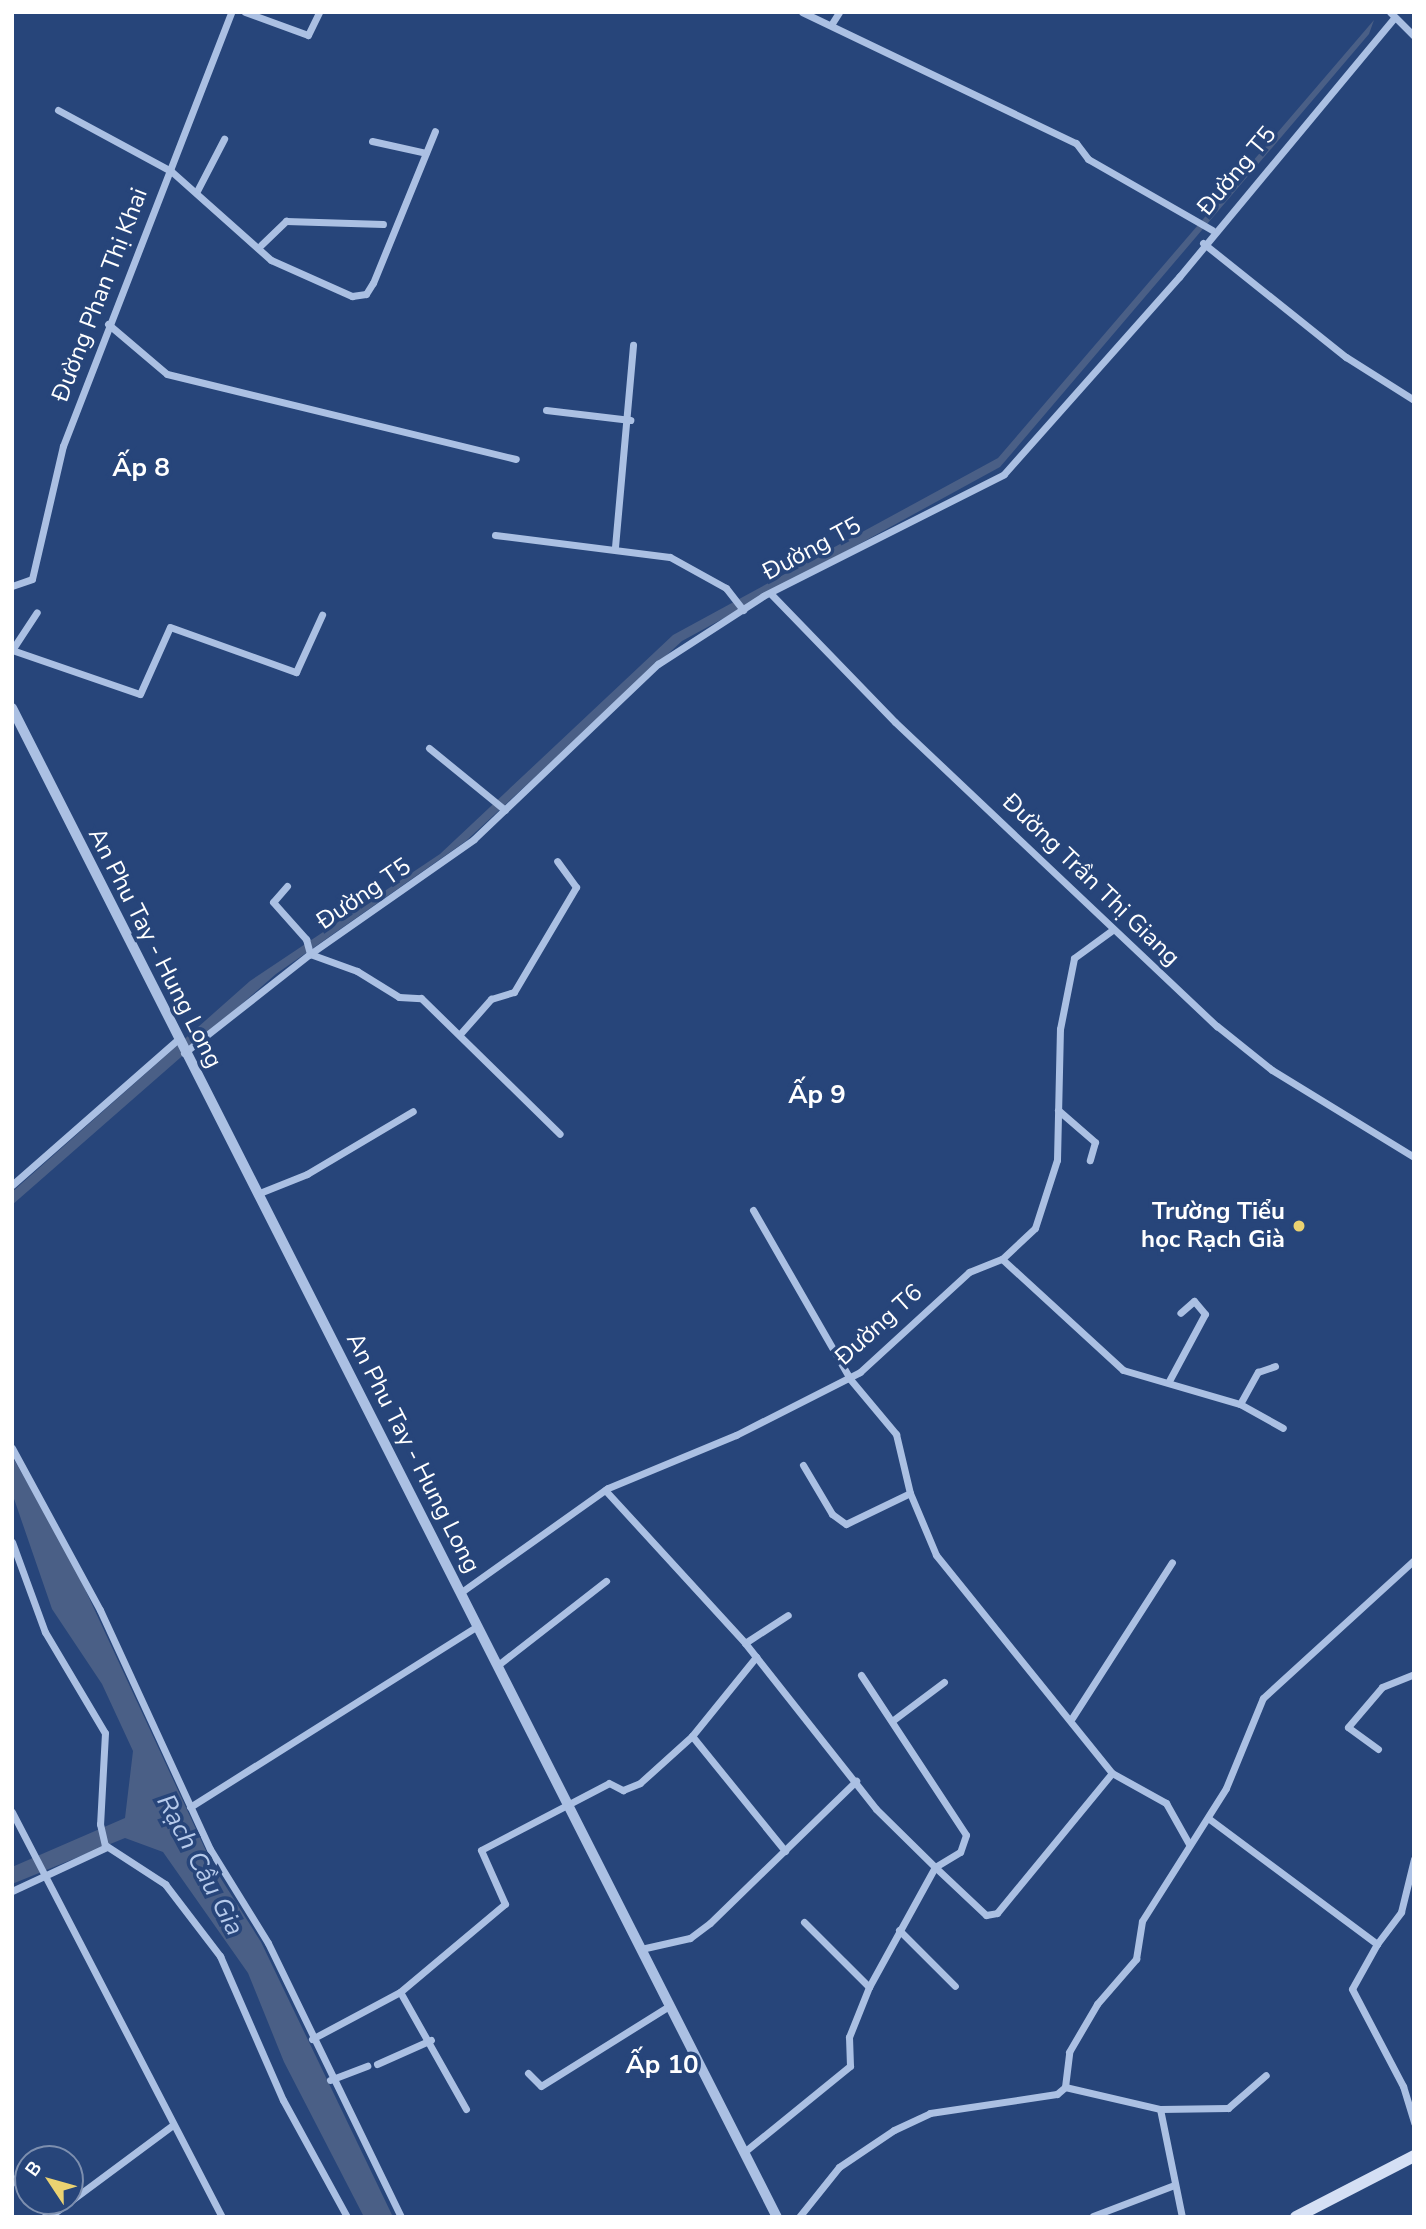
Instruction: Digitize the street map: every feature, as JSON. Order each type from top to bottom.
[{"type":"main road","points":[[1299,2216],[1414,2155]]},
{"type":"street","name":"Đường Phan Thị Khai","points":[[12,586],[32,579],[63,446],[231,12]]},
{"type":"street","points":[[245,12],[308,35],[319,12]]},
{"type":"street","points":[[802,12],[1054,132],[1080,146],[1088,159],[1196,218],[1210,229]]},
{"type":"street","points":[[831,24],[839,12]]},
{"type":"street","points":[[1392,15],[1414,36]]},
{"type":"street","name":"Đường T5","points":[[184,1053],[310,954],[432,871],[505,810],[658,664],[742,609],[1004,474],[1203,243],[1210,229],[1392,15]]},
{"type":"street","points":[[58,110],[171,171],[292,273],[352,296],[366,294],[435,131]]},
{"type":"street","points":[[197,191],[224,139]]},
{"type":"street","points":[[372,141],[426,153]]},
{"type":"street","points":[[261,245],[286,221],[383,224]]},
{"type":"street","points":[[1203,243],[1346,357],[1414,400]]},
{"type":"street","points":[[108,324],[167,374],[516,459]]},
{"type":"street","points":[[615,547],[630,420],[633,345]]},
{"type":"street","points":[[546,410],[630,420]]},
{"type":"street","points":[[495,535],[615,547],[690,565],[735,597],[742,609]]},
{"type":"street","name":"Đường Trần Thị Giang","points":[[771,594],[1111,931],[1272,1070],[1414,1157]]},
{"type":"street","points":[[37,612],[12,650],[140,694],[170,627],[296,672],[322,615]]},
{"type":"street","name":"An Phu Tay - Hung Long","points":[[12,708],[177,1041],[570,1806],[777,2217]]},
{"type":"street","points":[[429,748],[505,810]]},
{"type":"street","points":[[460,1034],[491,999],[514,992],[576,887],[557,861]]},
{"type":"street","points":[[287,886],[273,902],[306,939],[303,944],[310,954],[357,971],[399,997],[415,995],[460,1034],[560,1134]]},
{"type":"street","name":"Đường T6","points":[[460,1593],[605,1490],[850,1379],[969,1272],[1002,1259],[1035,1228],[1057,1160],[1060,1029],[1074,958],[1111,931]]},
{"type":"street","points":[[12,1185],[177,1041]]},
{"type":"street","points":[[1058,1110],[1095,1142],[1090,1160]]},
{"type":"street","points":[[257,1195],[307,1174],[413,1111]]},
{"type":"street","points":[[753,1210],[850,1379],[896,1434],[910,1493],[936,1555],[1043,1691],[1072,1718],[1086,1746],[1112,1773],[1166,1802],[1189,1844]]},
{"type":"street","points":[[1002,1259],[1114,1364],[1240,1404],[1283,1428]]},
{"type":"street","points":[[1169,1381],[1205,1314],[1194,1301],[1181,1313]]},
{"type":"street","points":[[1240,1404],[1258,1372],[1275,1366]]},
{"type":"street","points":[[12,1448],[100,1610],[190,1807],[268,1943],[330,2080],[401,2217]]},
{"type":"street","points":[[803,1465],[832,1514],[846,1524],[910,1493]]},
{"type":"street","points":[[605,1490],[745,1643],[856,1781],[976,1909],[992,1916],[1112,1773]]},
{"type":"street","points":[[12,1542],[45,1632],[105,1732],[100,1824],[106,1846],[165,1884],[220,1956],[284,2100],[347,2217]]},
{"type":"street","points":[[1065,2087],[1069,2052],[1097,2004],[1136,1959],[1142,1921],[1208,1818],[1263,1698],[1414,1561]]},
{"type":"street","points":[[1072,1718],[1172,1562]]},
{"type":"street","points":[[498,1665],[606,1581]]},
{"type":"street","points":[[745,1643],[788,1615]]},
{"type":"street","points":[[190,1807],[477,1626]]},
{"type":"street","points":[[312,2039],[400,1992],[505,1904],[481,1849],[570,1806],[609,1783],[630,1789],[692,1736],[755,1657]]},
{"type":"street","points":[[1378,1749],[1348,1727],[1382,1687],[1414,1674]]},
{"type":"street","points":[[744,2152],[849,2067],[849,2039],[869,1987],[935,1867],[960,1852],[966,1835],[861,1675]]},
{"type":"street","points":[[892,1721],[944,1682]]},
{"type":"street","points":[[692,1736],[785,1851]]},
{"type":"street","points":[[641,1949],[690,1938],[856,1781]]},
{"type":"street","points":[[12,1812],[42,1875],[222,2217]]},
{"type":"street","points":[[1208,1818],[1377,1944]]},
{"type":"street","points":[[12,1891],[106,1846]]},
{"type":"street","points":[[1414,1859],[1401,1912],[1377,1944],[1352,1989],[1403,2086],[1414,2123]]},
{"type":"street","points":[[804,1922],[869,1987]]},
{"type":"street","points":[[899,1930],[955,1986]]},
{"type":"street","points":[[400,1992],[431,2040],[466,2109]]},
{"type":"street","points":[[528,2073],[541,2086],[669,2006]]},
{"type":"street","points":[[377,2064],[431,2040]]},
{"type":"street","points":[[330,2080],[366,2066]]},
{"type":"street","points":[[799,2217],[839,2167],[894,2130],[930,2113],[1065,2087],[1160,2109],[1228,2108],[1266,2075]]},
{"type":"street","points":[[1160,2109],[1182,2217]]},
{"type":"street","points":[[49,2217],[173,2125]]},
{"type":"street","points":[[1093,2216],[1174,2185]]},
{"type":"water","points":[[1374,20],[1369,34],[1000,467],[682,641],[466,841],[276,974],[12,1205],[12,1192],[250,981],[440,854],[673,635],[998,458]]},
{"type":"water","name":"Rạch Cầu Gia","points":[[12,1456],[72,1561],[213,1866],[261,1942],[393,2217],[364,2217],[284,2062],[248,1973],[163,1852],[125,1838],[12,1884],[12,1867],[125,1818],[133,1751],[102,1684],[52,1609],[12,1493]]},
{"type":"place","name":"Trường Tiểu học Rạch Già","points":[[1299,1226]]},
{"type":"district","name":"Ấp 8","points":[[141,468]]},
{"type":"district","name":"Ấp 9","points":[[817,1095]]},
{"type":"district","name":"Ấp 10","points":[[662,2065]]}]
